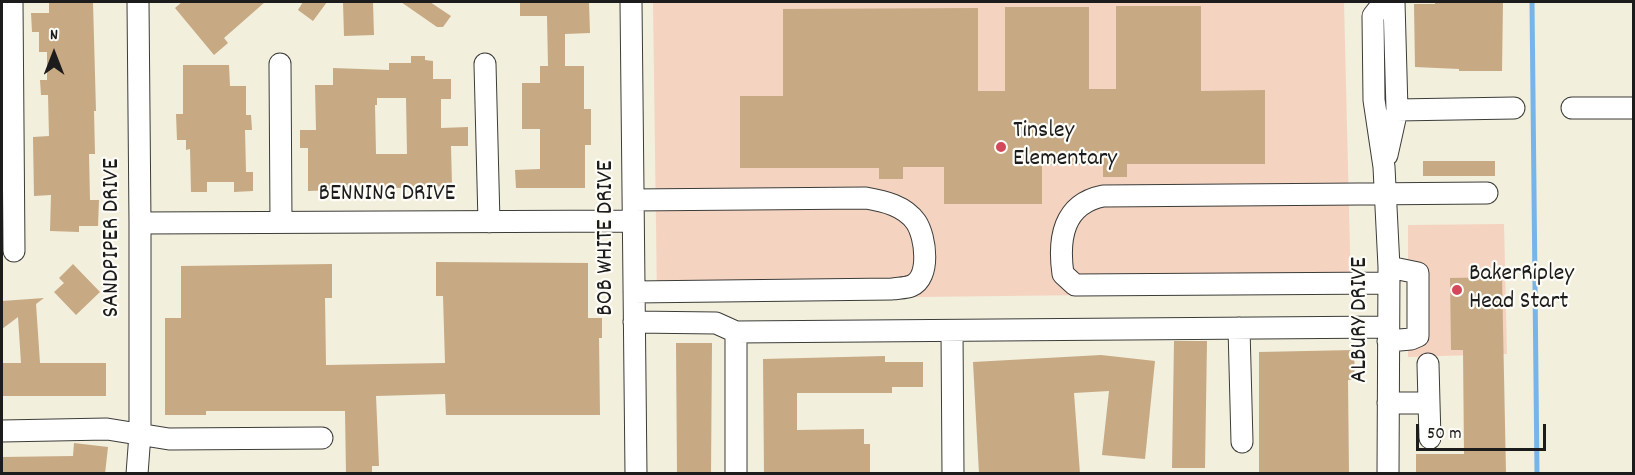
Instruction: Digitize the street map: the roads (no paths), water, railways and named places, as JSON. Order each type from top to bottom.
[{"type":"street","points":[[12,2],[14,250]]},
{"type":"street","name":"SANDPIPER DRIVE","points":[[137,474],[140,434],[138,2]]},
{"type":"street","name":"BOB WHITE DRIVE","points":[[631,2],[636,474]]},
{"type":"street","name":"ALBURY DRIVE","points":[[1384,167],[1397,110],[1394,2]]},
{"type":"street","name":"ALBURY DRIVE","points":[[1378,9],[1374,100],[1384,167],[1389,275],[1388,474]]},
{"type":"street","points":[[280,63],[281,222]]},
{"type":"street","points":[[485,64],[489,222]]},
{"type":"street","points":[[1397,110],[1514,108]]},
{"type":"street","points":[[1572,108],[1634,108]]},
{"type":"street","points":[[634,322],[716,323],[736,332],[1239,328],[1388,334],[1410,339],[1418,336],[1418,273],[1075,285],[1063,274],[1061,245],[1073,212],[1087,200],[1120,194],[1487,193]]},
{"type":"street","name":"BENNING DRIVE","points":[[140,223],[489,222],[633,211],[867,198],[887,202],[902,210],[916,222],[922,238],[922,275],[912,286],[868,289],[634,292]]},
{"type":"street","points":[[1239,328],[1242,442]]},
{"type":"street","points":[[952,331],[953,474]]},
{"type":"street","points":[[736,332],[736,474]]},
{"type":"street","points":[[1428,364],[1430,438]]},
{"type":"street","points":[[1388,403],[1429,403]]},
{"type":"street","points":[[2,431],[107,429],[169,439],[322,438]]},
{"type":"waterway","points":[[1532,2],[1537,474]]},
{"type":"place","name":"Tinsley Elementary","points":[[1001,147]]},
{"type":"place","name":"BakerRipley Head Start","points":[[1457,290]]}]
